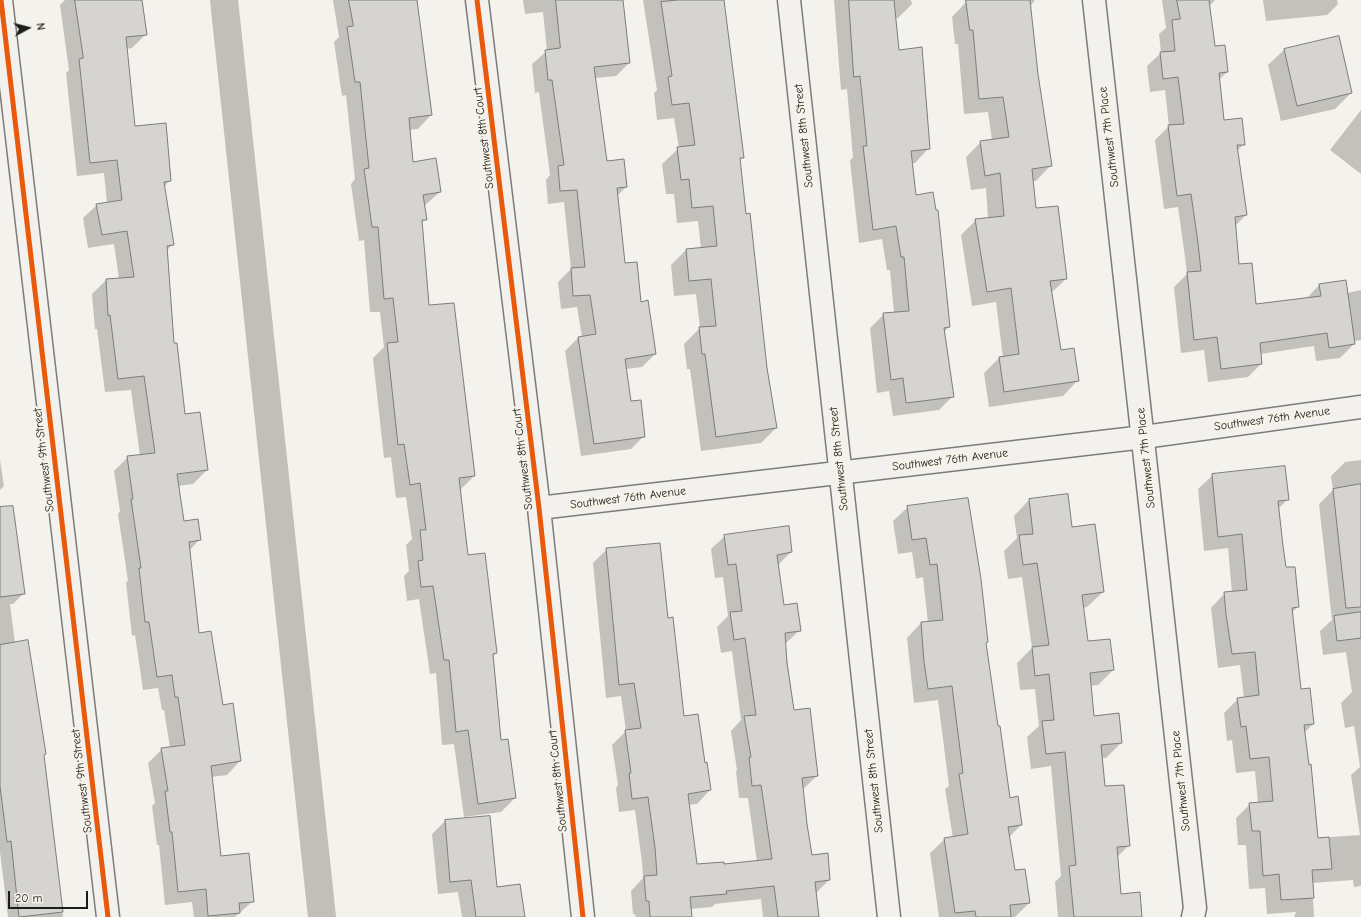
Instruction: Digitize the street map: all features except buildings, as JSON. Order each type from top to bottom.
[{"type":"street","name":"Southwest 9th Street","points":[[1,0],[108,917]]},
{"type":"street","name":"Southwest 8th Court","points":[[477,0],[539,508],[583,917]]},
{"type":"street","name":"Southwest 8th Street","points":[[789,0],[889,917]]},
{"type":"street","name":"Southwest 7th Place","points":[[1094,0],[1144,437],[1194,900],[1194,917]]},
{"type":"street","name":"Southwest 76th Avenue","points":[[539,508],[1144,437],[1361,407]]},
{"type":"waterway","points":[[224,0],[322,917]]},
{"type":"cycle path","points":[[1,0],[108,917]]},
{"type":"cycle path","points":[[477,0],[539,508],[583,917]]}]
